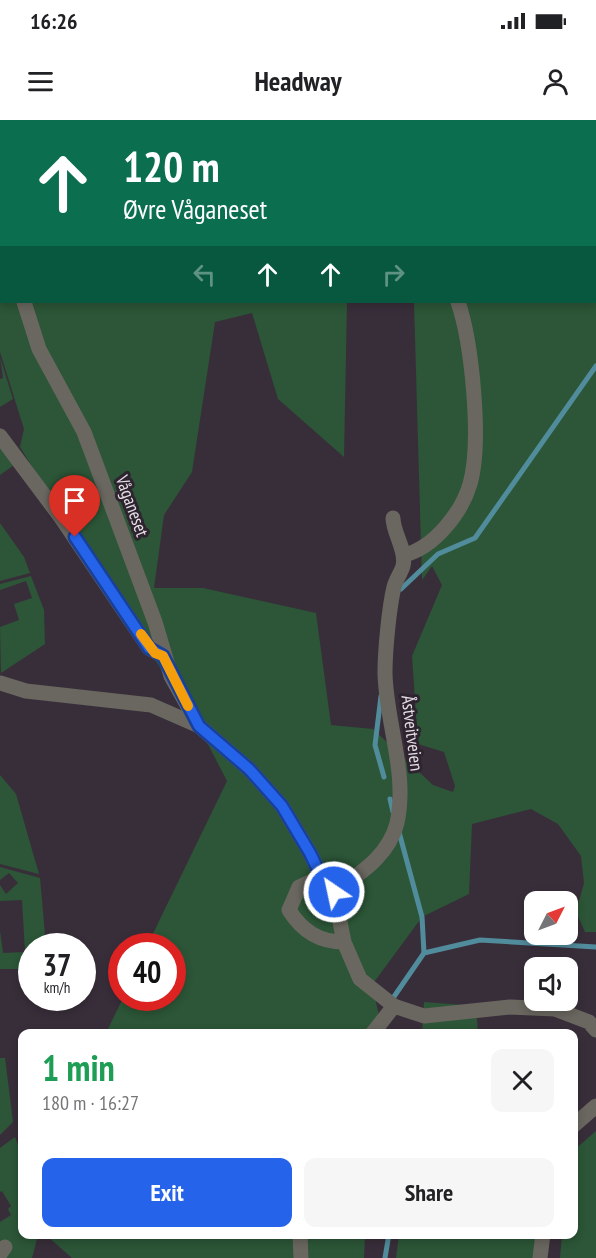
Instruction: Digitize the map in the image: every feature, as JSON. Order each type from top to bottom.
[{"type":"street","name":"Våganeset","points":[[24,303],[39,349],[84,432],[155,622],[163,656],[199,726]]},
{"type":"street","points":[[393,518],[393,530],[404,555],[424,546],[437,534],[461,505],[471,482],[474,446],[471,358],[458,303]]},
{"type":"street","points":[[0,436],[69,529],[149,648],[163,656]]},
{"type":"street","name":"Åstveitveien","points":[[334,892],[373,862],[387,846],[397,824],[400,795],[385,673],[394,588],[403,566],[404,555]]},
{"type":"street","name":"Våganeset","points":[[0,683],[26,691],[151,705],[199,726],[249,769],[282,806],[323,880]]},
{"type":"street","points":[[344,942],[328,942],[298,924],[289,910],[299,887],[312,881],[323,880],[334,892],[344,942],[360,980],[394,1006],[424,1016],[510,1007],[555,1009],[589,1022],[596,1030]]},
{"type":"street","points":[[377,1027],[394,1006]]},
{"type":"street","points":[[578,1122],[596,1106]]},
{"type":"street","points":[[300,1239],[301,1258]]},
{"type":"street","points":[[540,1258],[542,1239]]},
{"type":"green space","points":[[0,303],[347,303],[344,457],[278,399],[252,313],[215,322],[192,472],[164,515],[154,588],[203,588],[316,613],[331,725],[373,729],[433,785],[453,792],[455,786],[444,752],[418,744],[412,656],[442,585],[432,566],[422,580],[414,303],[596,303],[596,932],[585,932],[578,916],[578,905],[584,883],[581,856],[558,824],[531,809],[472,824],[469,894],[422,917],[372,985],[382,1029],[108,1029],[117,1011],[186,1011],[186,933],[153,933],[227,781],[197,723],[94,568],[20,447],[24,429],[0,352]]},
{"type":"green space","points":[[0,357],[13,399],[0,407],[0,379],[3,378]]},
{"type":"green space","points":[[0,448],[14,465],[0,475]]},
{"type":"green space","points":[[0,523],[24,557],[30,573],[0,581]]},
{"type":"green space","points":[[31,576],[44,610],[45,644],[1,673],[0,627],[19,620],[14,604],[32,598],[26,581],[0,590],[0,584]]},
{"type":"green space","points":[[0,775],[16,794],[39,874],[0,864]]},
{"type":"green space","points":[[0,867],[40,878],[45,933],[24,933],[22,900],[0,901],[0,885],[6,894],[18,883],[9,873],[0,880]]},
{"type":"green space","points":[[0,931],[3,953],[18,952],[18,969],[0,969]]},
{"type":"green space","points":[[424,1002],[476,1006],[478,1029],[422,1029]]},
{"type":"green space","points":[[0,1058],[5,1058],[13,1122],[0,1135]]},
{"type":"green space","points":[[596,1131],[596,1258],[560,1258],[562,1239],[578,1239],[578,1147]]},
{"type":"green space","points":[[15,1137],[18,1145],[18,1239],[37,1239],[32,1258],[0,1258],[0,1222],[11,1215],[8,1209],[11,1206],[2,1191],[0,1192],[0,1148]]},
{"type":"green space","points":[[51,1239],[365,1239],[364,1258],[72,1258]]},
{"type":"green space","points":[[398,1239],[541,1239],[541,1258],[396,1258]]},
{"type":"waterway","points":[[401,589],[438,554],[475,538],[596,366]]},
{"type":"waterway","points":[[381,696],[375,745],[384,777]]},
{"type":"waterway","points":[[390,799],[393,812]]},
{"type":"waterway","points":[[399,832],[422,917],[424,953]]},
{"type":"waterway","points":[[391,1001],[424,953],[480,940],[596,947]]},
{"type":"waterway","points":[[385,1258],[388,1239]]},
{"type":"slow traffic","points":[[141,634],[149,648],[163,656],[188,706]]},
{"type":"route","points":[[75,537],[124,607],[149,648],[163,656],[171,676],[199,726],[249,769],[282,806],[323,880],[334,892]]}]
